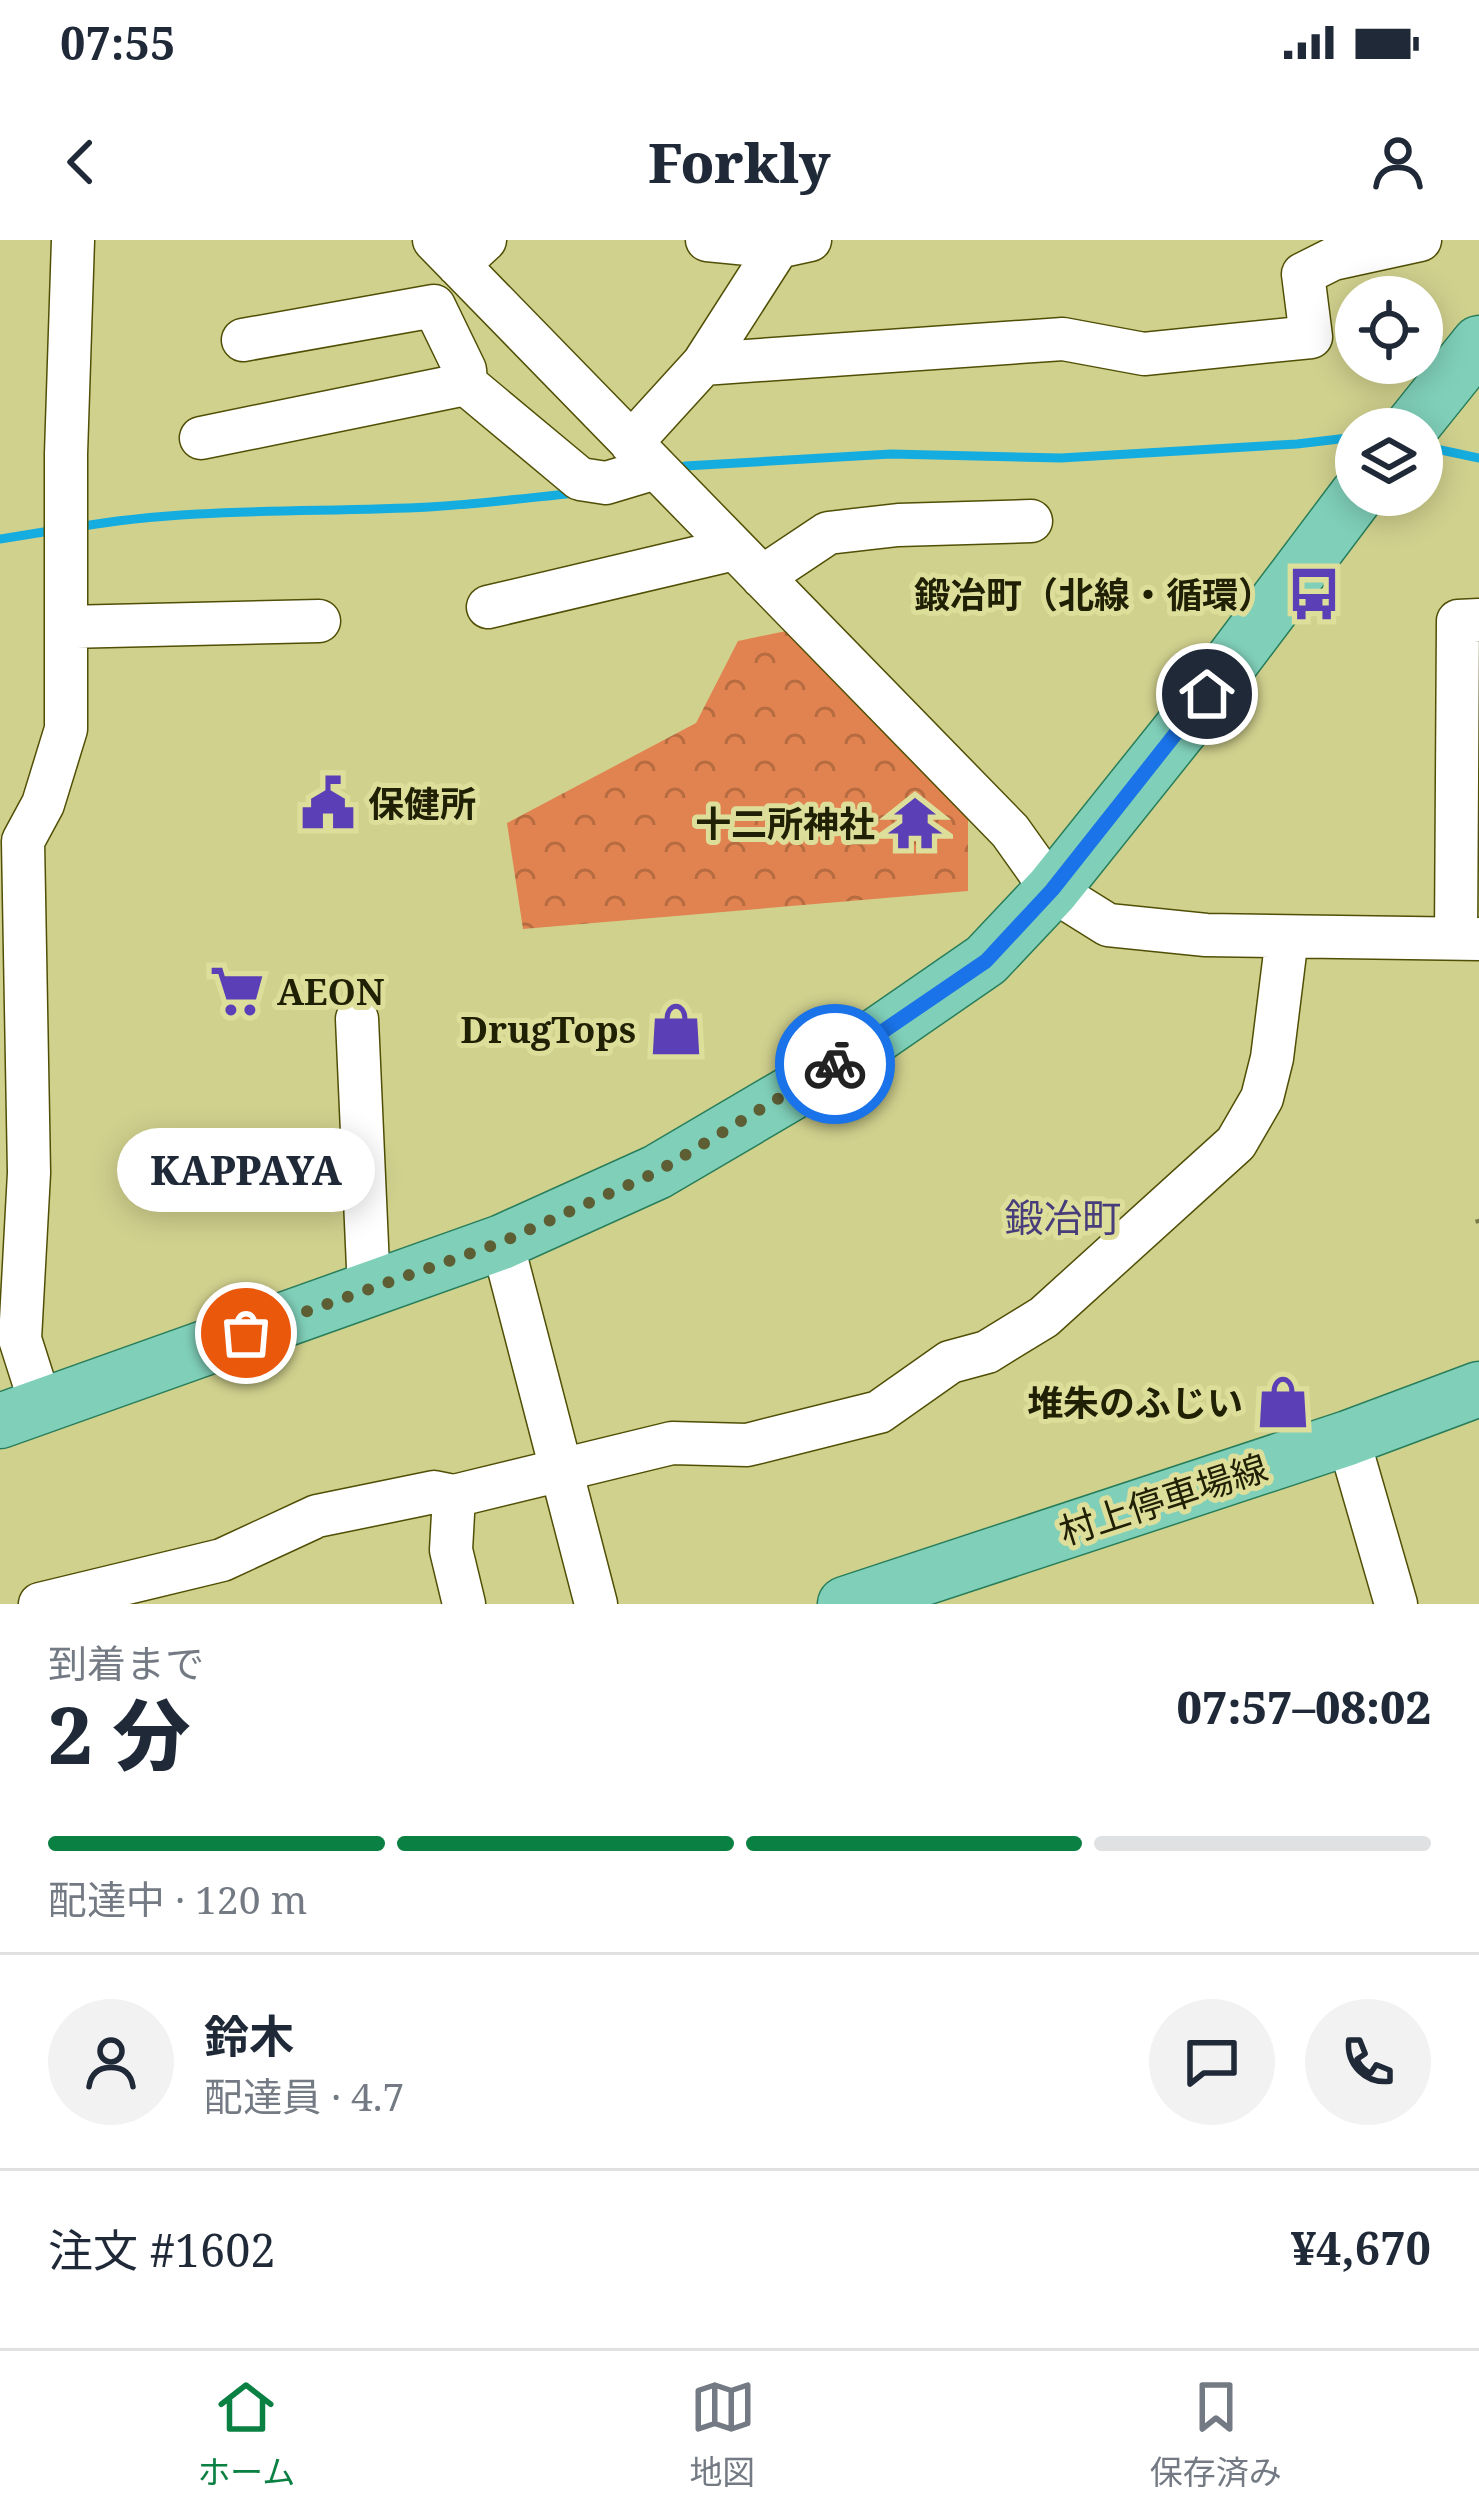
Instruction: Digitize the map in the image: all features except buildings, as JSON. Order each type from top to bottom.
[{"type":"main road","points":[[1427,408],[1479,343]]},
{"type":"main road","points":[[21,1413],[502,1242],[657,1172],[805,1085],[986,961],[1052,890],[1180,730],[1341,516]]},
{"type":"main road","name":"村上停車場線","points":[[845,1604],[1348,1438],[1479,1389]]},
{"type":"street","points":[[21,1413],[29,1173],[23,841],[43,804],[66,729],[66,454],[73,240]]},
{"type":"street","points":[[707,240],[794,244]]},
{"type":"street","points":[[703,364],[1063,339],[1144,354],[1311,338],[1303,274],[1332,250],[1420,240]]},
{"type":"street","points":[[243,340],[434,305],[466,384],[580,479],[606,483],[644,455],[703,364],[794,244]]},
{"type":"street","points":[[459,248],[644,455],[1010,831],[1052,890],[1108,925],[1206,935],[1468,939],[1468,769],[1458,621],[1479,620]]},
{"type":"street","points":[[201,437],[466,384]]},
{"type":"street","points":[[488,607],[748,563],[828,533],[898,525],[1031,521]]},
{"type":"street","points":[[66,627],[320,621]]},
{"type":"street","points":[[40,1604],[222,1560],[317,1516],[434,1492],[454,1496],[672,1443],[747,1445],[879,1412],[950,1362],[987,1352],[1044,1317],[1236,1143],[1262,1098],[1272,1058],[1287,937]]},
{"type":"street","points":[[357,1019],[369,1289]]},
{"type":"street","points":[[502,1242],[596,1604]]},
{"type":"street","points":[[1348,1438],[1396,1604]]},
{"type":"street","points":[[454,1496],[451,1550],[464,1604]]},
{"type":"green space","points":[[791,630],[968,812],[968,891],[523,929],[507,823],[696,723],[738,641]]},
{"type":"waterway","points":[[673,469],[891,454],[1061,458],[1335,439]]},
{"type":"waterway","points":[[1443,450],[1479,458]]},
{"type":"waterway","points":[[78,527],[165,516],[429,507],[576,493]]},
{"type":"waterway","points":[[0,539],[56,530]]},
{"type":"way so far","points":[[246,1333],[502,1242],[657,1172],[835,1064]]},
{"type":"place","name":"鍛冶町（北線・循環）","points":[[1314,594]]},
{"type":"place","name":"保健所","points":[[328,803]]},
{"type":"place","name":"十二所神社","points":[[915,823]]},
{"type":"place","name":"AEON","points":[[237,991]]},
{"type":"place","name":"DrugTops","points":[[676,1029]]},
{"type":"place","name":"KAPPAYA","points":[[246,1333]]},
{"type":"place","name":"堆朱のふじい","points":[[1283,1402]]},
{"type":"district","name":"鍛冶町","points":[[1063,1216]]},
{"type":"route","points":[[835,1064],[986,961],[1052,890],[1207,694]]}]
